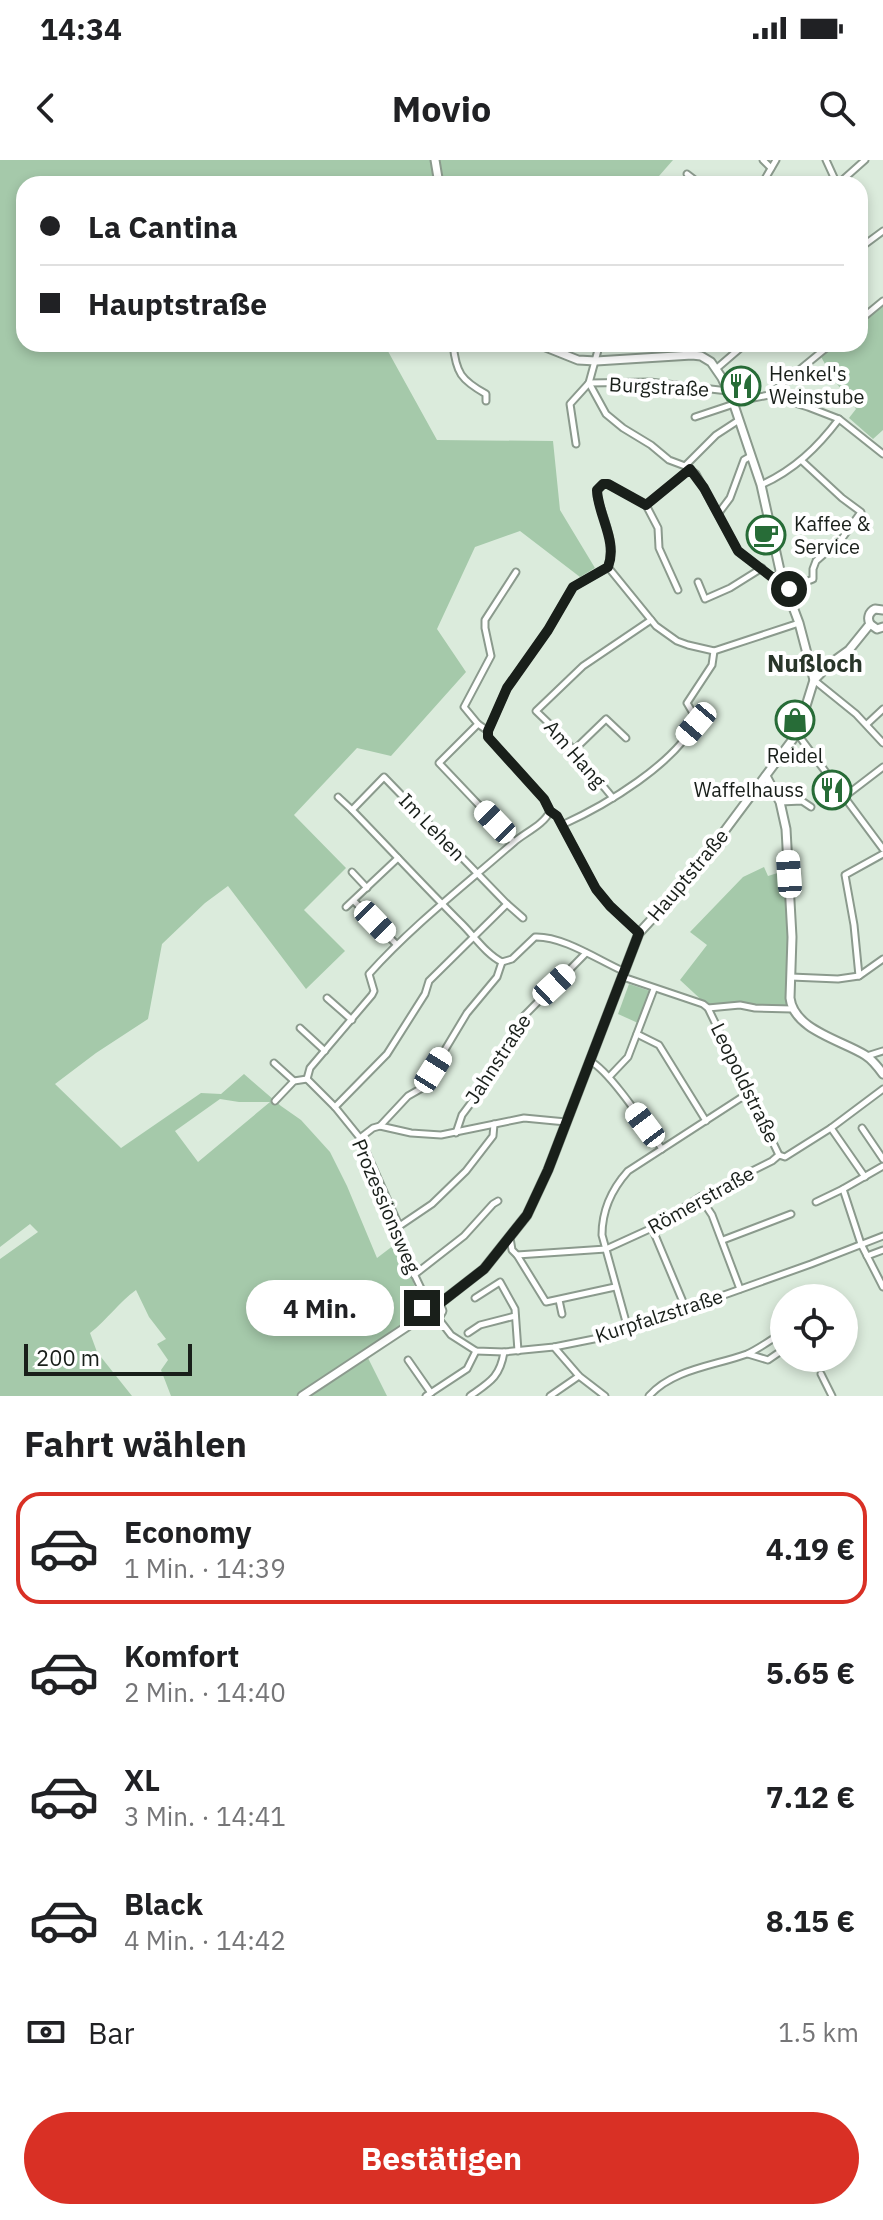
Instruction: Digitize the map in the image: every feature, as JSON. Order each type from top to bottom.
[{"type":"main road","points":[[558,352],[578,360],[596,361],[692,355],[706,359],[716,369],[733,403],[761,485],[781,575],[799,623],[814,680]]},
{"type":"main road","name":"Hauptstraße","points":[[439,1304],[484,1269],[527,1215],[639,933],[688,880],[766,776],[796,732],[814,680],[849,650],[870,624],[870,613],[883,608]]},
{"type":"main road","points":[[870,624],[877,629],[883,627]]},
{"type":"main road","points":[[766,776],[780,802],[786,829],[791,896],[792,1009],[799,1020],[867,1056],[883,1074]]},
{"type":"main road","points":[[434,1300],[439,1304],[442,1311],[438,1318],[431,1321],[423,1316],[422,1308],[427,1301],[434,1300]]},
{"type":"main road","points":[[302,1396],[423,1316]]},
{"type":"street","points":[[763,160],[771,168]]},
{"type":"street","points":[[766,176],[776,160]]},
{"type":"street","points":[[847,176],[865,160]]},
{"type":"street","points":[[455,352],[459,372],[468,384],[486,394],[486,401]]},
{"type":"street","points":[[576,444],[570,404],[589,383],[598,352]]},
{"type":"street","points":[[716,369],[736,352]]},
{"type":"street","points":[[769,395],[821,352]]},
{"type":"street","name":"Burgstraße","points":[[589,383],[650,382],[728,391]]},
{"type":"street","points":[[589,383],[606,414],[669,460],[688,468],[704,488],[738,551],[773,578],[781,575]]},
{"type":"street","name":"Burgstraße","points":[[695,417],[733,403],[769,395],[839,419],[883,454]]},
{"type":"street","points":[[761,485],[780,477],[802,461],[839,419]]},
{"type":"street","points":[[646,505],[688,468],[716,435],[739,420]]},
{"type":"street","points":[[718,514],[730,498],[744,460],[751,456]]},
{"type":"street","points":[[786,590],[813,579],[816,561],[833,551],[863,509],[842,498],[802,461]]},
{"type":"street","points":[[639,933],[596,889],[557,816],[489,741],[488,731],[507,688],[548,630],[573,587],[608,567],[611,545],[597,490],[603,484],[646,505],[658,528],[659,548],[678,590]]},
{"type":"street","points":[[608,567],[651,620],[677,641],[714,651],[799,623]]},
{"type":"street","points":[[698,582],[705,599],[762,568]]},
{"type":"street","points":[[488,731],[464,707],[491,656],[485,620],[516,572]]},
{"type":"street","name":"Am Hang","points":[[613,798],[574,750],[536,711],[583,666],[651,620]]},
{"type":"street","points":[[562,825],[613,798],[664,761],[696,724],[697,720],[687,703],[712,665],[714,651]]},
{"type":"street","points":[[814,680],[867,724],[883,743]]},
{"type":"street","points":[[867,724],[883,709]]},
{"type":"street","points":[[574,750],[606,719],[626,738]]},
{"type":"street","points":[[478,724],[439,763],[514,842]]},
{"type":"street","points":[[796,732],[883,851],[845,875],[859,976]]},
{"type":"street","points":[[844,797],[883,767]]},
{"type":"street","name":"Im Lehen","points":[[352,810],[384,777],[478,875]]},
{"type":"street","points":[[338,797],[497,959],[502,962],[512,959],[535,937],[548,938],[586,953],[623,974]]},
{"type":"street","points":[[780,802],[802,801],[811,807]]},
{"type":"street","points":[[275,1101],[294,1081],[307,1079],[310,1068],[374,991],[369,974],[396,944],[514,842],[545,820],[550,811]]},
{"type":"street","points":[[346,907],[398,858]]},
{"type":"street","points":[[352,872],[367,888]]},
{"type":"street","points":[[478,875],[523,918]]},
{"type":"street","points":[[354,901],[396,944]]},
{"type":"street","points":[[335,1107],[387,1054],[425,994],[429,981],[507,904]]},
{"type":"street","name":"Jahnstraße","points":[[456,1133],[462,1115],[491,1076],[522,1018],[586,953]]},
{"type":"street","points":[[791,977],[838,979],[859,976],[883,959]]},
{"type":"street","points":[[380,1126],[408,1096],[422,1088],[467,1013],[497,977],[502,962]]},
{"type":"street","name":"Leopoldstraße","points":[[623,974],[654,989],[708,1008],[779,1155]]},
{"type":"street","points":[[609,1077],[628,1057],[654,989]]},
{"type":"street","points":[[327,998],[352,1020]]},
{"type":"street","points":[[708,1008],[740,1005],[792,1009]]},
{"type":"street","points":[[300,1028],[325,1051]]},
{"type":"street","points":[[637,1034],[659,1045],[706,1121]]},
{"type":"street","points":[[867,1056],[883,1051]]},
{"type":"street","points":[[589,1061],[599,1065],[609,1077],[662,1149]]},
{"type":"street","points":[[274,1063],[294,1081]]},
{"type":"street","name":"Prozessionsweg","points":[[307,1079],[360,1138],[398,1227],[407,1259],[427,1301]]},
{"type":"street","name":"Römerstraße","points":[[517,1255],[606,1249],[652,1228],[700,1197],[779,1155],[785,1157],[883,1089]]},
{"type":"street","points":[[628,1329],[602,1235],[606,1206],[615,1187],[628,1171],[750,1092]]},
{"type":"street","points":[[360,1138],[380,1126],[441,1135],[524,1118],[566,1122]]},
{"type":"street","points":[[398,1227],[432,1204],[466,1171],[493,1136],[494,1124]]},
{"type":"street","points":[[831,1128],[865,1177]]},
{"type":"street","points":[[862,1128],[883,1159]]},
{"type":"street","points":[[816,1202],[883,1166]]},
{"type":"street","points":[[843,1189],[861,1244],[883,1287]]},
{"type":"street","points":[[700,1197],[723,1240],[740,1289]]},
{"type":"street","points":[[414,1275],[464,1236],[498,1201]]},
{"type":"street","points":[[723,1240],[791,1214]]},
{"type":"street","points":[[652,1228],[686,1309]]},
{"type":"street","name":"Kurpfalzstraße","points":[[476,1351],[504,1352],[554,1347],[609,1336],[883,1236]]},
{"type":"street","points":[[510,1238],[512,1250],[546,1302],[615,1287]]},
{"type":"street","points":[[867,1256],[883,1250]]},
{"type":"street","points":[[475,1298],[500,1282],[513,1303],[518,1351]]},
{"type":"street","points":[[559,1300],[562,1314]]},
{"type":"street","points":[[468,1333],[480,1325],[515,1316]]},
{"type":"street","points":[[408,1360],[428,1394],[467,1369],[476,1351],[451,1335],[438,1318]]},
{"type":"street","points":[[649,1396],[668,1380],[681,1374],[747,1354],[770,1340]]},
{"type":"street","points":[[554,1347],[579,1376],[605,1396]]},
{"type":"street","points":[[470,1396],[495,1379],[504,1352]]},
{"type":"street","points":[[747,1354],[770,1358]]},
{"type":"street","points":[[821,1374],[832,1396]]},
{"type":"street","points":[[550,1396],[579,1376]]},
{"type":"green space","points":[[0,160],[673,160],[659,176],[16,176],[16,352],[388,352],[437,440],[553,441],[560,510],[595,568],[580,577],[520,531],[475,547],[437,629],[466,672],[391,756],[357,748],[294,815],[346,868],[304,910],[345,951],[306,989],[228,886],[205,903],[162,944],[148,1019],[55,1084],[121,1148],[201,1093],[221,1094],[244,1074],[301,1120],[330,1152],[377,1258],[398,1242],[415,1288],[412,1317],[350,1363],[296,1396],[171,1396],[161,1370],[168,1360],[157,1344],[166,1339],[149,1317],[136,1290],[90,1333],[97,1352],[132,1396],[0,1396],[0,1259],[38,1232],[30,1224],[0,1247]],"holes":[[[220,1099],[270,1102],[198,1162],[175,1131]]]},
{"type":"green space","points":[[883,304],[883,430],[873,439],[849,418],[856,409],[820,355],[824,352],[868,352],[868,316]]},
{"type":"green space","points":[[764,867],[768,876],[784,871],[787,888],[790,955],[788,1006],[708,1006],[680,980],[707,945],[690,932],[743,877]]},
{"type":"green space","points":[[629,984],[650,991],[638,1023],[618,1014]]},
{"type":"green space","points":[[368,1358],[387,1396],[307,1396]]},
{"type":"place","name":"Henkel's Weinstube","points":[[741,386]]},
{"type":"place","name":"Kaffee & Service","points":[[766,535]]},
{"type":"place","name":"Reidel","points":[[795,720]]},
{"type":"place","name":"Waffelhauss","points":[[832,790]]},
{"type":"district","name":"Nußloch","points":[[815,664]]},
{"type":"route","points":[[422,1308],[429,1301],[439,1304],[484,1269],[527,1215],[548,1170],[639,933],[596,889],[557,816],[488,737],[507,688],[548,630],[573,587],[608,567],[611,545],[597,490],[608,484],[646,505],[690,469],[715,506],[738,551],[773,578],[781,575],[786,590],[789,589]]}]
